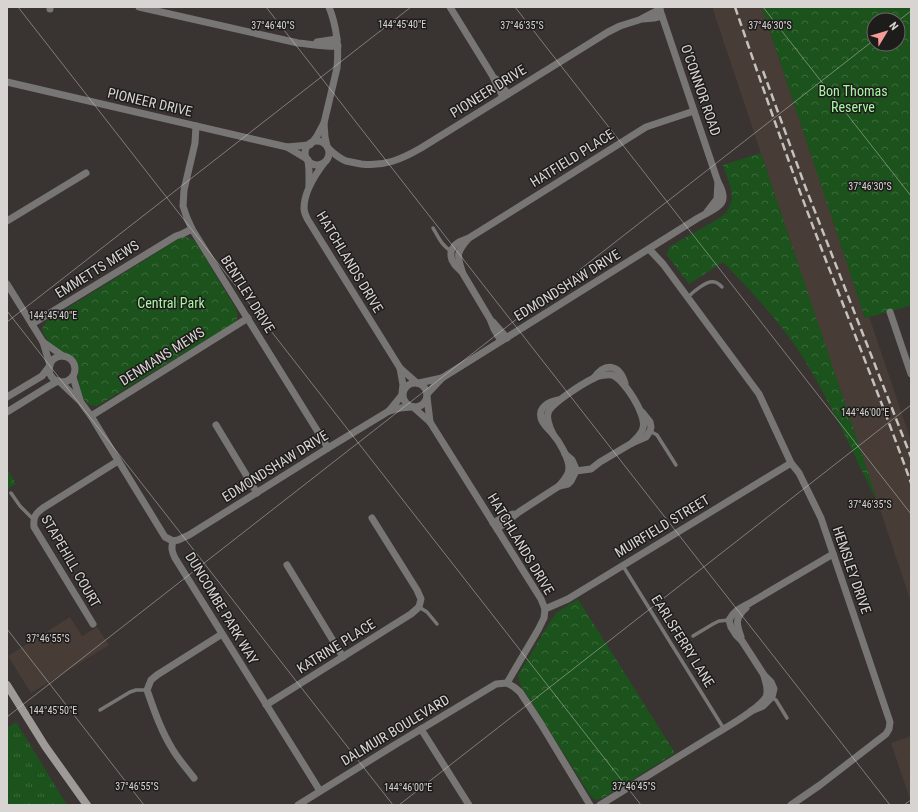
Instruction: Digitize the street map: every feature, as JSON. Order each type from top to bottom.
[{"type":"street","points":[[139,7],[298,43],[323,46],[337,42]]},
{"type":"street","points":[[324,123],[329,157],[320,165],[314,165],[307,160],[307,147],[317,136],[324,123],[337,68],[337,42],[335,27],[328,7]]},
{"type":"street","points":[[450,7],[506,96]]},
{"type":"street","name":"PIONEER DRIVE","points":[[327,147],[336,155],[346,160],[367,165],[387,163],[402,158],[421,148],[608,32],[661,11]]},
{"type":"street","name":"O'CONNOR ROAD","points":[[661,11],[718,182],[720,200]]},
{"type":"street","name":"PIONEER DRIVE","points":[[7,82],[287,147],[307,160]]},
{"type":"street","name":"HATFIELD PLACE","points":[[455,252],[462,247],[469,238],[646,127],[694,112]]},
{"type":"street","name":"BENTLEY DRIVE","points":[[199,127],[184,190],[183,206],[191,227],[328,448]]},
{"type":"street","points":[[310,144],[317,142],[324,144],[327,147]]},
{"type":"street","name":"PIONEER DRIVE","points":[[287,147],[310,144]]},
{"type":"street","name":"HATCHLANDS DRIVE","points":[[307,160],[310,186]]},
{"type":"street","name":"PIONEER DRIVE","points":[[325,162],[346,160]]},
{"type":"street","name":"HATCHLANDS DRIVE","points":[[325,162],[310,186],[304,206],[305,213],[400,368],[418,383]]},
{"type":"street","points":[[7,221],[86,173]]},
{"type":"street","name":"EDMONDSHAW DRIVE","points":[[427,396],[442,378],[706,214],[720,200]]},
{"type":"street","name":"EMMETTS MEWS","points":[[32,324],[176,236],[180,232],[191,227]]},
{"type":"street","name":"HEMSLEY DRIVE","points":[[652,247],[759,394],[791,462],[799,473],[821,518],[890,722],[890,729],[886,734],[820,785],[791,805]]},
{"type":"street","points":[[455,252],[462,272],[490,318],[498,327],[504,340]]},
{"type":"street","points":[[7,284],[44,342],[50,366],[50,374],[59,382]]},
{"type":"street","points":[[890,312],[911,374]]},
{"type":"street","name":"DENMANS MEWS","points":[[91,416],[248,318]]},
{"type":"street","points":[[7,412],[49,386],[67,381],[73,377],[75,369],[73,362],[44,342]]},
{"type":"street","points":[[7,397],[42,376],[55,358],[63,356]]},
{"type":"street","name":"HATCHLANDS DRIVE","points":[[400,368],[403,385],[402,394]]},
{"type":"street","points":[[495,526],[505,523],[518,512],[559,486],[568,484],[571,481],[573,470],[553,434],[548,420],[549,410],[559,400],[594,378],[602,375],[611,375],[618,379],[626,387],[640,410],[647,429],[641,432],[632,443],[600,462],[592,469],[573,470]]},
{"type":"street","name":"DUNCOMBE PARK WAY","points":[[73,377],[80,400]]},
{"type":"street","name":"EDMONDSHAW DRIVE","points":[[418,383],[442,378]]},
{"type":"street","name":"DUNCOMBE PARK WAY","points":[[59,382],[80,400],[165,537],[173,541],[172,552],[175,558],[320,791]]},
{"type":"street","points":[[418,383],[425,388],[427,396],[424,404],[412,407],[405,402],[402,394],[409,384],[418,383]]},
{"type":"street","name":"EDMONDSHAW DRIVE","points":[[389,412],[402,394]]},
{"type":"street","name":"HATCHLANDS DRIVE","points":[[427,396],[430,422]]},
{"type":"street","name":"HATCHLANDS DRIVE","points":[[412,407],[430,422],[541,600],[545,609],[544,618],[538,630],[507,683]]},
{"type":"street","name":"EDMONDSHAW DRIVE","points":[[173,541],[189,535],[328,448],[389,412],[400,408],[412,407]]},
{"type":"street","points":[[216,425],[257,493]]},
{"type":"street","points":[[34,520],[36,513],[43,508],[118,461]]},
{"type":"street","name":"MUIRFIELD STREET","points":[[545,609],[568,599],[791,462]]},
{"type":"street","points":[[372,518],[417,590],[421,599],[419,607]]},
{"type":"street","name":"STAPEHILL COURT","points":[[34,520],[34,527],[93,624]]},
{"type":"street","points":[[600,805],[751,711],[769,696],[764,675],[742,641],[733,621],[750,603],[833,554]]},
{"type":"street","points":[[287,565],[343,657]]},
{"type":"street","name":"KATRINE PLACE","points":[[266,705],[411,614],[419,607]]},
{"type":"street","points":[[194,778],[173,750],[155,713],[147,690],[152,680],[157,676],[222,634]]},
{"type":"street","points":[[507,683],[520,692],[590,805]]},
{"type":"street","name":"DALMUIR BOULEVARD","points":[[298,805],[496,684],[507,683]]},
{"type":"street","points":[[7,685],[45,746],[87,805]]},
{"type":"street","points":[[421,729],[469,805]]},
{"type":"lane","points":[[433,228],[443,245],[455,252]]},
{"type":"lane","points":[[688,297],[694,291],[711,282],[716,282],[722,287]]},
{"type":"lane","points":[[647,429],[657,435],[676,464]]},
{"type":"lane","name":"STAPEHILL COURT","points":[[11,493],[20,506],[34,520]]},
{"type":"lane","name":"EARLSFERRY LANE","points":[[622,566],[724,728]]},
{"type":"lane","points":[[419,607],[427,612],[437,624]]},
{"type":"lane","points":[[693,636],[719,621],[733,621]]},
{"type":"lane","points":[[100,710],[130,692],[136,690],[147,690]]},
{"type":"lane","points":[[769,696],[776,700],[787,718]]},
{"type":"shaded area","points":[[712,7],[762,7],[865,317],[869,316],[911,441],[911,602]]},
{"type":"shaded area","points":[[70,617],[82,636],[97,627],[109,645],[31,693],[8,656]]},
{"type":"shaded area","points":[[911,736],[911,802],[891,743]]},
{"type":"green space","name":"Bon Thomas Reserve","points":[[762,7],[911,7],[911,305],[865,318]]},
{"type":"green space","points":[[761,153],[879,505],[817,381],[789,337],[768,311],[723,262],[689,284],[667,255],[669,247],[726,213],[732,200],[731,188],[723,165]]},
{"type":"green space","name":"Central Park","points":[[182,237],[195,241],[236,308],[236,322],[97,406],[92,406],[85,401],[80,390],[76,360],[62,353],[52,345],[44,333],[43,326],[47,321]]},
{"type":"green space","points":[[7,469],[16,484],[7,489]]},
{"type":"green space","points":[[578,599],[675,753],[603,798],[597,800],[592,798],[520,684],[518,675],[556,613]]},
{"type":"green space","points":[[16,722],[67,805],[7,805],[7,728]]},
{"type":"railway","points":[[735,7],[796,181],[911,483]]},
{"type":"railway","points":[[763,71],[805,186],[911,457]]}]
